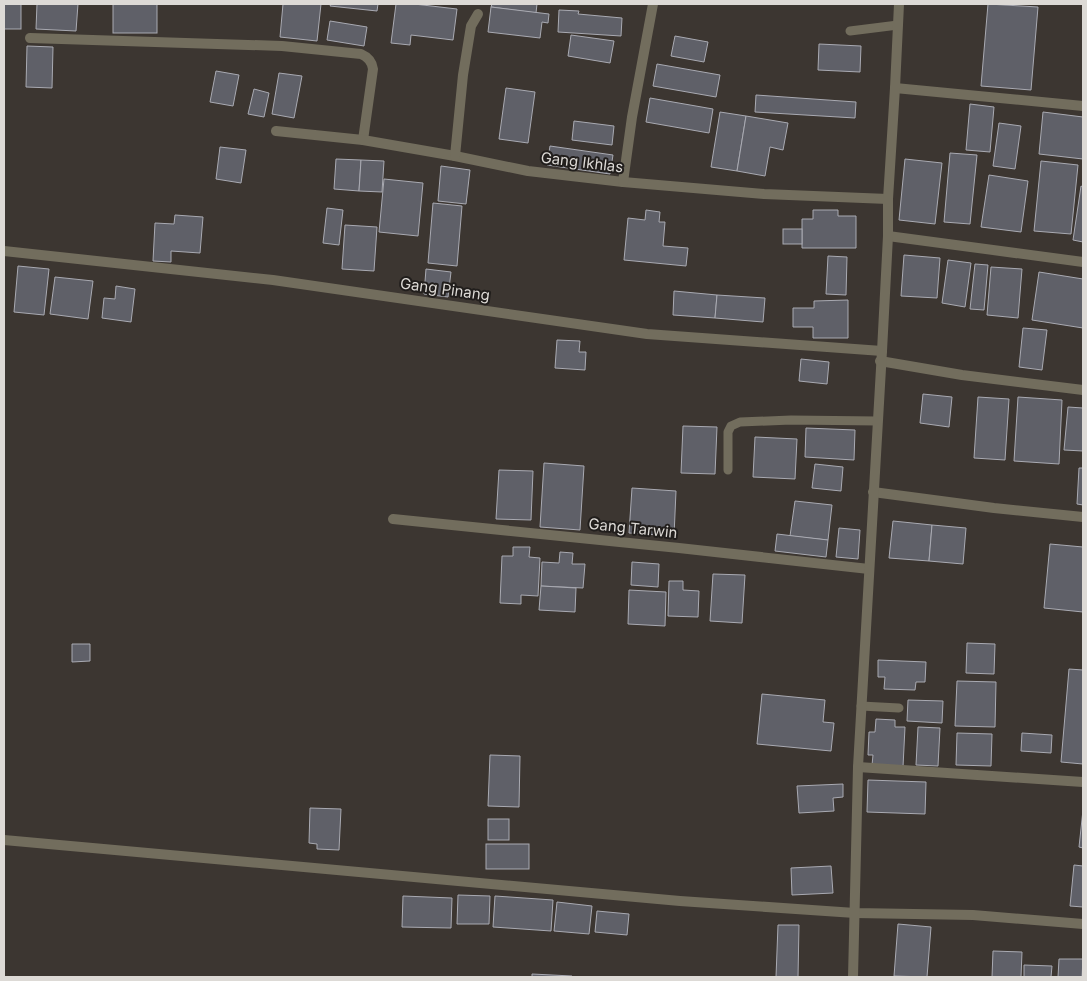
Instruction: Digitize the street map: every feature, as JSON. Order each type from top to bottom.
[{"type":"street","points":[[623,182],[632,118],[653,4]]},
{"type":"street","points":[[853,977],[858,767],[888,236],[888,199],[898,4]]},
{"type":"street","points":[[455,156],[471,26],[478,14]]},
{"type":"street","points":[[30,38],[282,46],[361,54],[371,61],[373,69],[363,140]]},
{"type":"street","points":[[895,88],[1083,106]]},
{"type":"street","name":"Gang Ikhlas","points":[[276,131],[363,140],[528,171],[623,182],[764,194],[888,199]]},
{"type":"street","points":[[888,236],[1083,262]]},
{"type":"street","name":"Gang Pinang","points":[[4,251],[273,280],[647,334],[881,356],[972,376],[1083,390]]},
{"type":"street","points":[[873,492],[994,508],[1083,517]]},
{"type":"street","name":"Gang Tarwin","points":[[393,519],[869,569]]},
{"type":"street","points":[[858,767],[1083,782]]},
{"type":"street","points":[[4,840],[680,901],[855,913],[973,915],[1083,924]]},
{"type":"lane","points":[[850,31],[898,25]]},
{"type":"lane","points":[[728,470],[728,432],[732,426],[740,422],[791,420],[877,422]]},
{"type":"lane","points":[[862,706],[899,708]]},
{"type":"building","points":[[4,4],[21,4],[21,29],[4,29]]},
{"type":"building","points":[[37,4],[78,4],[76,31],[36,29]]},
{"type":"building","points":[[113,4],[157,4],[157,33],[113,33]]},
{"type":"building","points":[[283,4],[321,4],[317,41],[280,37]]},
{"type":"building","points":[[331,4],[378,4],[377,11],[330,6]]},
{"type":"building","points":[[396,4],[457,9],[453,40],[411,35],[410,45],[391,43]]},
{"type":"building","points":[[492,4],[537,4],[536,13],[491,7]]},
{"type":"building","points":[[988,4],[1038,7],[1031,90],[981,86]]},
{"type":"building","points":[[491,7],[549,14],[548,23],[542,22],[540,38],[488,32]]},
{"type":"building","points":[[559,10],[579,11],[578,14],[622,18],[621,36],[558,32]]},
{"type":"building","points":[[330,21],[367,27],[364,46],[327,40]]},
{"type":"building","points":[[571,35],[614,41],[610,63],[568,56]]},
{"type":"building","points":[[675,36],[708,42],[704,62],[671,56]]},
{"type":"building","points":[[819,44],[861,46],[860,72],[818,70]]},
{"type":"building","points":[[27,46],[53,47],[52,88],[26,87]]},
{"type":"building","points":[[657,64],[720,75],[716,97],[653,86]]},
{"type":"building","points":[[216,71],[239,75],[233,106],[210,102]]},
{"type":"building","points":[[279,73],[302,76],[294,118],[272,114]]},
{"type":"building","points":[[506,88],[535,92],[528,143],[499,139]]},
{"type":"building","points":[[254,89],[269,93],[264,117],[248,114]]},
{"type":"building","points":[[756,95],[856,102],[855,118],[755,112]]},
{"type":"building","points":[[650,98],[713,109],[709,133],[646,122]]},
{"type":"building","points":[[970,104],[994,107],[990,152],[966,150]]},
{"type":"building","points":[[720,112],[746,116],[737,171],[711,167]]},
{"type":"building","points":[[1043,112],[1083,117],[1083,159],[1039,154]]},
{"type":"building","points":[[746,116],[788,123],[783,150],[770,147],[765,176],[737,171]]},
{"type":"building","points":[[574,121],[614,126],[612,145],[572,140]]},
{"type":"building","points":[[999,123],[1021,126],[1015,169],[993,166]]},
{"type":"building","points":[[550,146],[613,155],[610,174],[547,165]]},
{"type":"building","points":[[220,147],[246,150],[241,183],[216,179]]},
{"type":"building","points":[[950,153],[977,155],[970,224],[944,222]]},
{"type":"building","points":[[336,159],[361,160],[359,191],[334,189]]},
{"type":"building","points":[[905,159],[942,163],[935,224],[899,220]]},
{"type":"building","points":[[361,160],[384,161],[382,192],[359,191]]},
{"type":"building","points":[[1041,161],[1078,165],[1071,234],[1034,231]]},
{"type":"building","points":[[441,166],[470,170],[466,204],[438,201]]},
{"type":"building","points":[[989,175],[1028,181],[1021,232],[981,227]]},
{"type":"building","points":[[384,179],[423,183],[418,236],[379,232]]},
{"type":"building","points":[[1081,186],[1083,187],[1083,242],[1073,240]]},
{"type":"building","points":[[433,203],[462,206],[457,266],[428,263]]},
{"type":"building","points":[[327,208],[343,210],[339,245],[323,243]]},
{"type":"building","points":[[646,210],[660,212],[659,222],[665,222],[663,246],[688,248],[686,266],[624,260],[628,218],[645,220]]},
{"type":"building","points":[[813,210],[838,210],[838,216],[856,216],[856,248],[802,248],[802,219],[813,219]]},
{"type":"building","points":[[175,215],[203,217],[200,253],[171,251],[171,262],[153,261],[155,223],[174,224]]},
{"type":"building","points":[[345,225],[377,227],[374,271],[342,269]]},
{"type":"building","points":[[783,229],[802,229],[802,244],[783,244]]},
{"type":"building","points":[[904,255],[940,258],[937,298],[901,296]]},
{"type":"building","points":[[828,256],[847,257],[846,295],[826,294]]},
{"type":"building","points":[[948,260],[971,263],[965,307],[942,303]]},
{"type":"building","points":[[975,264],[988,265],[984,310],[970,309]]},
{"type":"building","points":[[18,266],[49,269],[44,315],[14,312]]},
{"type":"building","points":[[991,267],[1022,269],[1018,318],[987,315]]},
{"type":"building","points":[[426,269],[451,272],[448,297],[424,294]]},
{"type":"building","points":[[1039,272],[1083,279],[1083,328],[1032,320]]},
{"type":"building","points":[[55,277],[93,281],[88,319],[50,314]]},
{"type":"building","points":[[116,286],[135,289],[131,322],[102,318],[104,298],[115,299]]},
{"type":"building","points":[[674,291],[717,295],[715,318],[673,315]]},
{"type":"building","points":[[717,295],[765,298],[763,322],[715,318]]},
{"type":"building","points":[[848,300],[848,338],[813,338],[813,327],[793,327],[793,308],[814,308],[814,301]]},
{"type":"building","points":[[1023,328],[1047,330],[1042,370],[1019,367]]},
{"type":"building","points":[[557,340],[580,341],[579,352],[586,352],[585,370],[555,368]]},
{"type":"building","points":[[801,359],[829,362],[827,384],[799,381]]},
{"type":"building","points":[[923,394],[952,397],[949,427],[920,423]]},
{"type":"building","points":[[978,397],[1009,399],[1005,460],[974,458]]},
{"type":"building","points":[[1018,397],[1062,400],[1059,464],[1014,461]]},
{"type":"building","points":[[1068,407],[1083,408],[1083,451],[1064,450]]},
{"type":"building","points":[[683,426],[717,427],[715,474],[681,473]]},
{"type":"building","points":[[806,428],[855,430],[854,460],[805,457]]},
{"type":"building","points":[[755,437],[797,439],[795,479],[753,477]]},
{"type":"building","points":[[544,463],[584,466],[580,530],[540,527]]},
{"type":"building","points":[[815,464],[843,467],[841,491],[812,488]]},
{"type":"building","points":[[1079,468],[1083,468],[1083,505],[1077,504]]},
{"type":"building","points":[[499,470],[533,471],[531,520],[496,519]]},
{"type":"building","points":[[632,488],[676,491],[674,536],[629,533]]},
{"type":"building","points":[[795,501],[832,505],[828,540],[790,536]]},
{"type":"building","points":[[893,521],[932,525],[929,561],[889,558]]},
{"type":"building","points":[[932,525],[966,528],[963,564],[929,561]]},
{"type":"building","points":[[839,528],[860,530],[858,559],[836,557]]},
{"type":"building","points":[[777,534],[828,540],[826,557],[775,551]]},
{"type":"building","points":[[1050,544],[1083,547],[1083,612],[1044,608]]},
{"type":"building","points":[[513,547],[530,547],[529,557],[540,558],[538,596],[521,595],[521,604],[500,603],[502,556],[513,556]]},
{"type":"building","points":[[560,552],[573,553],[572,564],[585,564],[583,588],[541,586],[542,562],[559,563]]},
{"type":"building","points":[[632,562],[659,564],[658,587],[631,585]]},
{"type":"building","points":[[713,574],[745,575],[742,623],[710,621]]},
{"type":"building","points":[[669,581],[683,581],[683,590],[699,591],[698,617],[668,616]]},
{"type":"building","points":[[541,586],[576,588],[575,612],[539,610]]},
{"type":"building","points":[[629,590],[666,592],[665,626],[628,624]]},
{"type":"building","points":[[967,643],[995,644],[994,674],[966,673]]},
{"type":"building","points":[[72,644],[90,644],[90,661],[72,662]]},
{"type":"building","points":[[878,660],[926,662],[925,682],[916,682],[915,690],[884,689],[885,677],[878,677]]},
{"type":"building","points":[[1069,669],[1083,670],[1083,764],[1061,762]]},
{"type":"building","points":[[957,681],[996,682],[995,727],[955,726]]},
{"type":"building","points":[[762,694],[825,700],[823,722],[834,723],[831,751],[757,744]]},
{"type":"building","points":[[908,700],[943,701],[942,723],[907,721]]},
{"type":"building","points":[[876,719],[895,720],[895,727],[905,727],[903,767],[872,765],[873,755],[868,755],[869,732],[875,732]]},
{"type":"building","points":[[918,727],[940,728],[938,766],[916,765]]},
{"type":"building","points":[[957,733],[992,734],[991,766],[956,765]]},
{"type":"building","points":[[1022,733],[1052,735],[1051,753],[1021,751]]},
{"type":"building","points":[[490,755],[520,756],[519,807],[488,806]]},
{"type":"building","points":[[868,780],[926,782],[925,814],[867,812]]},
{"type":"building","points":[[843,784],[843,797],[833,798],[834,811],[799,813],[797,786]]},
{"type":"building","points":[[310,808],[341,809],[339,850],[317,849],[317,844],[309,843]]},
{"type":"building","points":[[1083,810],[1083,848],[1079,847]]},
{"type":"building","points":[[488,819],[509,819],[509,840],[488,840]]},
{"type":"building","points":[[486,844],[529,844],[529,869],[486,869]]},
{"type":"building","points":[[1074,865],[1083,866],[1083,907],[1070,906]]},
{"type":"building","points":[[831,866],[833,893],[792,895],[791,868]]},
{"type":"building","points":[[458,895],[490,896],[489,924],[457,924]]},
{"type":"building","points":[[403,896],[452,898],[451,928],[402,927]]},
{"type":"building","points":[[495,896],[553,900],[551,931],[493,927]]},
{"type":"building","points":[[557,902],[592,906],[589,934],[554,931]]},
{"type":"building","points":[[597,911],[629,914],[627,935],[595,932]]},
{"type":"building","points":[[898,924],[931,927],[927,977],[894,976]]},
{"type":"building","points":[[778,925],[799,925],[798,977],[776,977]]},
{"type":"building","points":[[993,951],[1022,952],[1021,977],[992,977]]},
{"type":"building","points":[[1059,959],[1083,959],[1082,977],[1058,977]]},
{"type":"building","points":[[1024,965],[1052,966],[1051,977],[1024,977]]},
{"type":"building","points":[[532,974],[572,976],[572,977],[532,977]]}]
